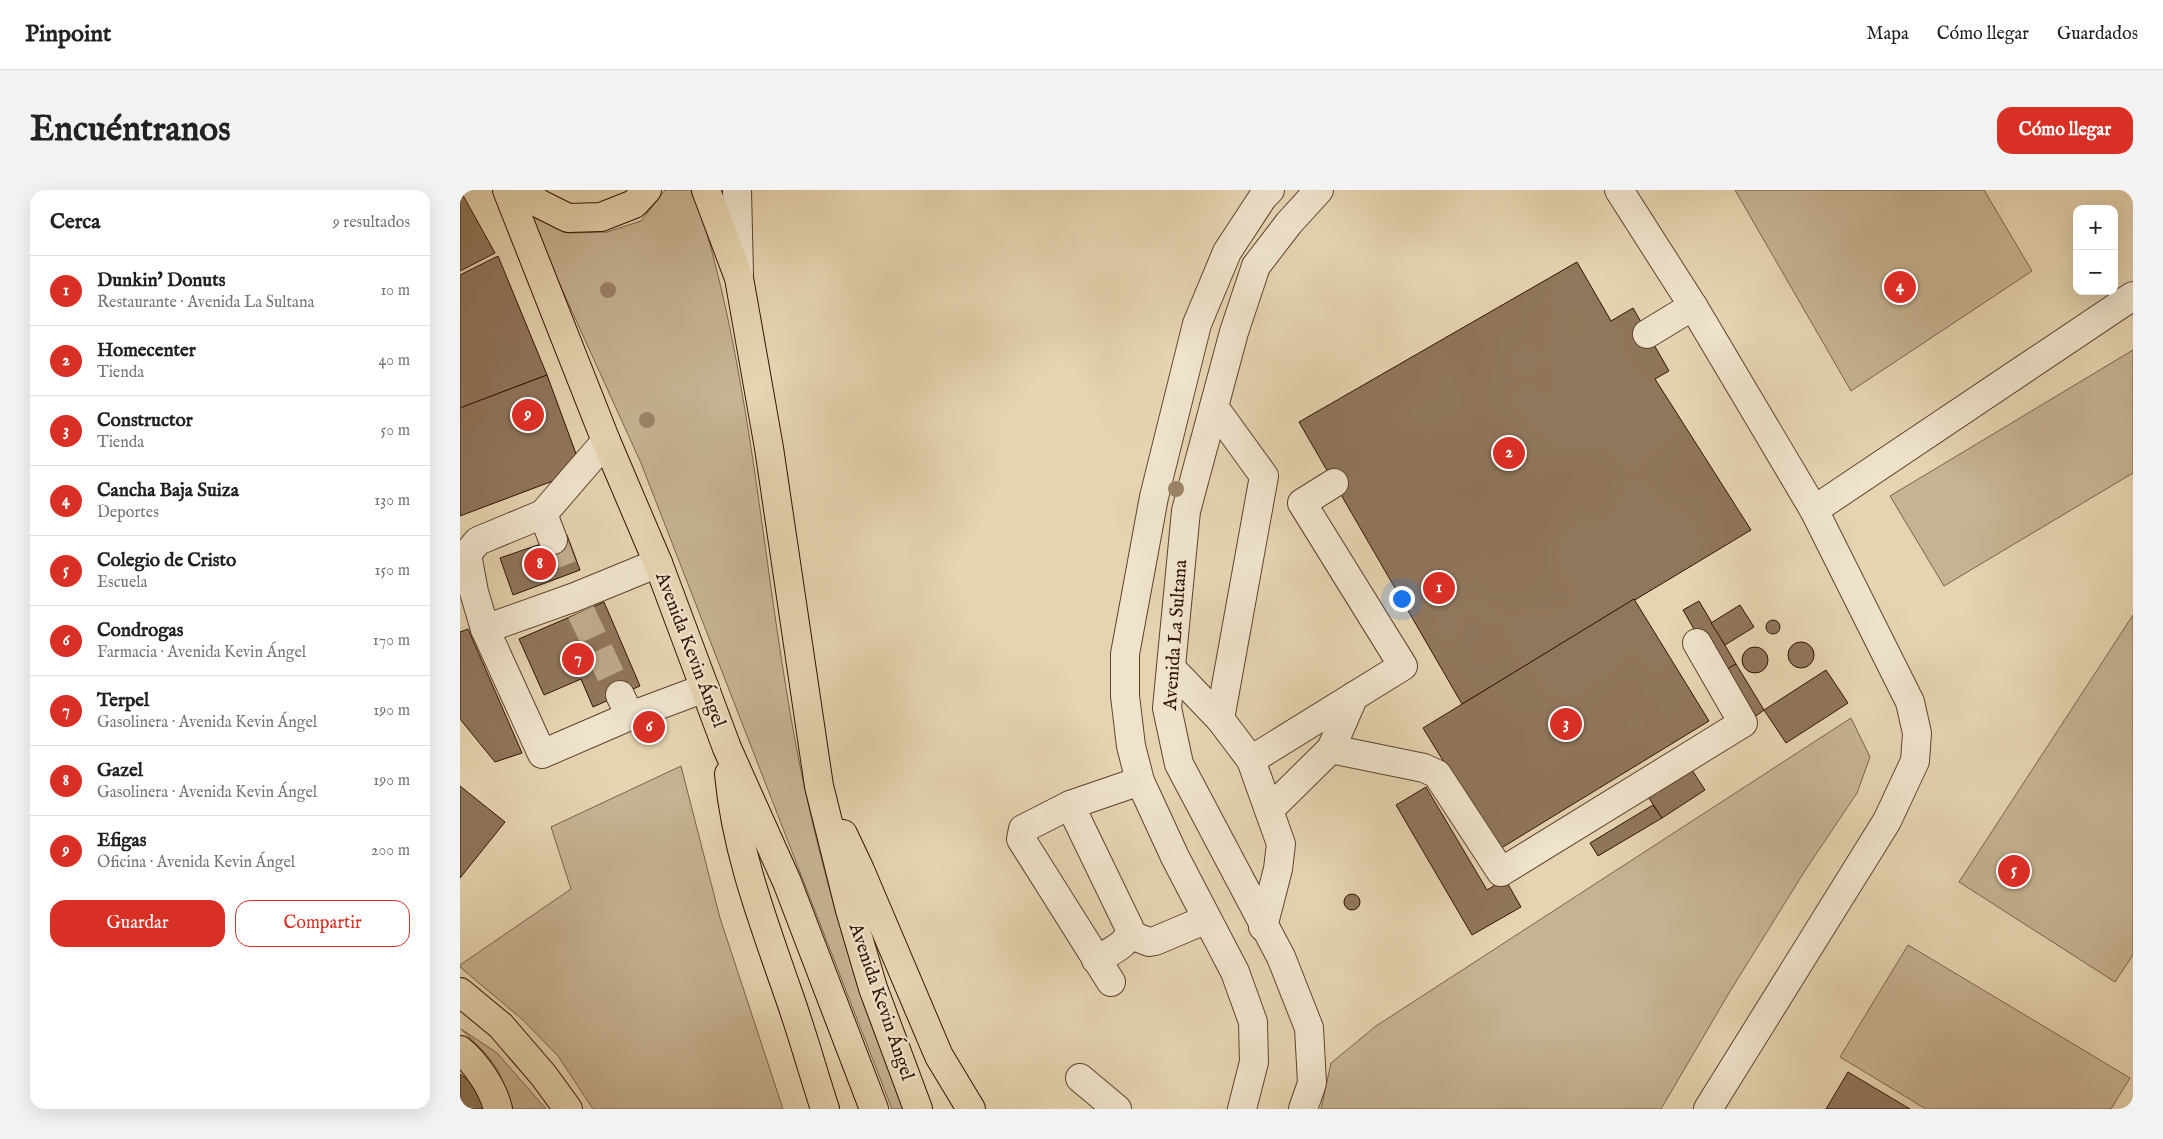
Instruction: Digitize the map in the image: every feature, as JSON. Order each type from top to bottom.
[{"type":"main road","name":"Avenida Kevin Ángel","points":[[507,190],[606,441],[658,563],[727,748],[787,882],[874,1109]]},
{"type":"main road","points":[[520,190],[540,204],[568,218],[601,217],[634,204],[647,190]]},
{"type":"main road","name":"Avenida Kevin Ángel","points":[[706,190],[739,278],[769,448],[819,786],[850,910],[873,988],[918,1109]]},
{"type":"main road","points":[[727,748],[731,795],[740,848],[761,919],[787,991],[825,1109]]},
{"type":"main road","points":[[819,786],[860,870],[940,1056],[970,1109]]},
{"type":"main road","points":[[460,992],[501,1026],[544,1076],[568,1109]]},
{"type":"main road","points":[[460,1050],[475,1067],[496,1100],[498,1109]]},
{"type":"street","points":[[737,190],[739,278]]},
{"type":"street","name":"Avenida La Sultana","points":[[1242,1109],[1254,1062],[1253,1022],[1235,972],[1140,781],[1131,746],[1125,696],[1125,654],[1154,497],[1197,324],[1227,252],[1270,190]]},
{"type":"street","name":"Avenida La Sultana","points":[[1303,1109],[1312,1083],[1309,1028],[1281,957],[1263,927],[1179,764],[1167,708],[1186,511],[1234,332],[1256,266],[1290,222],[1319,190]]},
{"type":"street","points":[[1619,190],[1693,306],[1814,510],[1910,702],[1916,733],[1914,761],[1887,820],[1708,1109]]},
{"type":"street","points":[[1814,510],[2133,296]]},
{"type":"street","points":[[1647,334],[1693,306]]},
{"type":"street","points":[[1214,407],[1264,476],[1220,718]]},
{"type":"street","points":[[606,441],[543,514],[478,541],[467,554],[467,594],[542,754],[625,706],[705,688]]},
{"type":"street","points":[[1250,760],[1403,666],[1302,503],[1334,483]]},
{"type":"street","points":[[543,514],[552,540]]},
{"type":"street","points":[[485,629],[658,563]]},
{"type":"street","points":[[1331,749],[1424,768],[1437,774],[1500,872],[1743,723],[1696,643]]},
{"type":"street","points":[[1171,668],[1220,718],[1250,760],[1269,810],[1281,844],[1278,869],[1263,927]]},
{"type":"street","points":[[1269,810],[1331,749],[1354,696]]},
{"type":"street","points":[[1111,982],[1021,839],[1024,829],[1070,805],[1140,781]]},
{"type":"street","points":[[1070,805],[1129,927],[1131,935],[1128,940],[1096,960]]},
{"type":"street","points":[[1131,935],[1149,942],[1155,941],[1207,919]]},
{"type":"street","points":[[1080,1078],[1117,1109]]},
{"type":"shaded area","points":[[665,190],[694,190],[712,252],[727,314],[739,377],[793,731],[809,806],[837,916],[859,989],[904,1109],[892,1109],[641,463],[524,206],[569,233],[607,232],[641,221]]},
{"type":"shaded area","points":[[1735,190],[1984,190],[2032,271],[1851,391]]},
{"type":"shaded area","points":[[2133,350],[2133,473],[1944,586],[1890,496]]},
{"type":"shaded area","points":[[2133,615],[2133,955],[2115,982],[1959,882]]},
{"type":"shaded area","points":[[1851,718],[1870,757],[1857,793],[1806,869],[1729,993],[1661,1109],[1321,1109],[1331,1063],[1376,1026]]},
{"type":"shaded area","points":[[681,766],[720,918],[783,1109],[593,1109],[558,1056],[523,1020],[460,967],[460,965],[571,889],[551,827]]},
{"type":"shaded area","points":[[1908,945],[2130,1078],[2111,1109],[1926,1109],[1840,1057]]},
{"type":"shaded area","points":[[461,1029],[497,1053],[546,1109],[510,1109],[503,1083],[494,1064]]},
{"type":"building","points":[[460,190],[495,253],[460,271]]},
{"type":"building","points":[[498,256],[547,375],[460,408],[460,275]]},
{"type":"building","points":[[1577,262],[1611,321],[1633,308],[1669,371],[1655,379],[1751,530],[1462,704],[1299,422]]},
{"type":"building","points":[[547,375],[582,470],[460,516],[460,408]]},
{"type":"building","points":[[567,535],[580,570],[513,595],[500,558]]},
{"type":"building","points":[[1634,599],[1709,721],[1498,850],[1423,728]]},
{"type":"building","points":[[1699,601],[1736,664],[1720,674],[1683,610]]},
{"type":"building","points":[[604,602],[640,686],[593,707],[581,679],[544,695],[519,639]]},
{"type":"building","points":[[1740,605],[1754,627],[1725,645],[1711,623]]},
{"type":"building","points":[[1770,620],[1776,620],[1780,627],[1776,634],[1770,634],[1766,630],[1766,624]]},
{"type":"building","points":[[468,629],[522,753],[495,762],[460,719],[460,632]]},
{"type":"building","points":[[1801,642],[1810,646],[1814,655],[1810,664],[1801,668],[1792,664],[1788,655],[1792,646]]},
{"type":"building","points":[[1755,647],[1764,651],[1768,660],[1764,669],[1755,673],[1746,669],[1742,660],[1746,651]]},
{"type":"building","points":[[1736,664],[1764,710],[1756,716],[1727,669]]},
{"type":"building","points":[[1826,670],[1848,703],[1786,743],[1764,710]]},
{"type":"building","points":[[1688,764],[1705,790],[1662,818],[1645,792]]},
{"type":"building","points":[[460,786],[505,822],[460,878]]},
{"type":"building","points":[[1426,787],[1487,890],[1505,879],[1521,907],[1472,935],[1396,805]]},
{"type":"building","points":[[1653,805],[1662,818],[1598,856],[1590,843]]},
{"type":"building","points":[[1352,894],[1358,896],[1360,902],[1358,908],[1352,910],[1346,908],[1344,902],[1346,896]]},
{"type":"building","points":[[1848,1072],[1910,1109],[1826,1109]]},
{"type":"building","points":[[460,1074],[472,1083],[486,1109],[460,1109]]},
{"type":"tunnel","points":[[553,540],[566,576]]},
{"type":"tunnel","points":[[581,612],[620,695]]},
{"type":"place","name":"Cancha Baja Suiza","points":[[1900,287]]},
{"type":"place","name":"Efigas","points":[[528,415]]},
{"type":"place","name":"Homecenter","points":[[1509,453]]},
{"type":"place","name":"Gazel","points":[[540,564]]},
{"type":"place","name":"Dunkin' Donuts","points":[[1439,588]]},
{"type":"place","name":"Terpel","points":[[578,659]]},
{"type":"place","name":"Constructor","points":[[1566,724]]},
{"type":"place","name":"Condrogas","points":[[649,727]]},
{"type":"place","name":"Colegio de Cristo","points":[[2014,871]]}]
